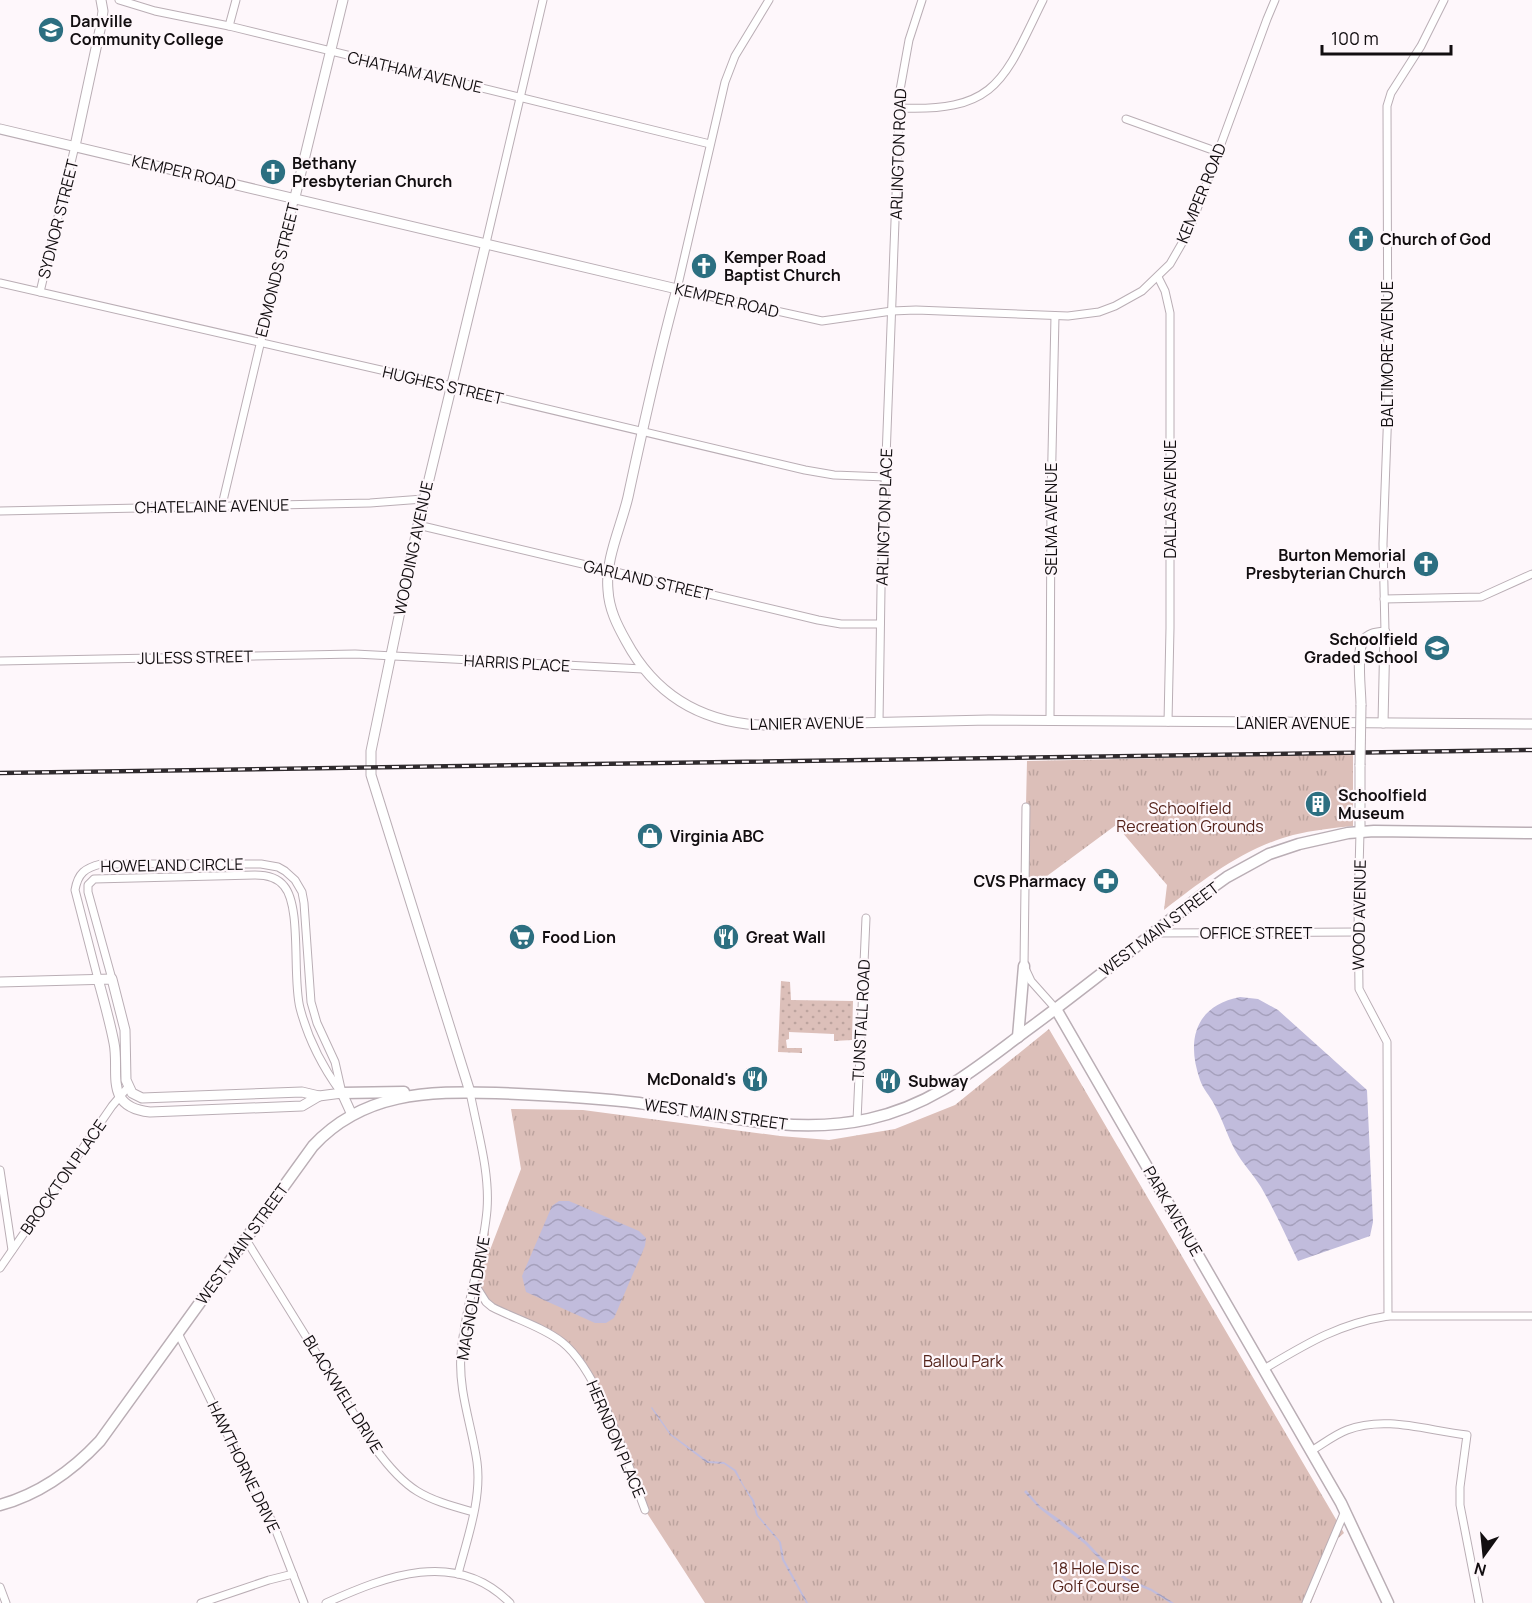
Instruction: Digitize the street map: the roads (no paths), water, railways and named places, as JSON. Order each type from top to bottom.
[{"type":"main road","name":"WEST MAIN STREET","points":[[0,1505],[23,1497],[55,1480],[100,1441],[313,1146],[330,1130],[352,1116],[387,1100],[431,1092],[470,1092],[602,1099],[791,1126],[857,1121],[891,1113],[939,1094],[961,1081],[1220,882],[1269,854],[1299,844],[1360,832],[1532,833]]},
{"type":"main road","points":[[1018,1037],[1024,966]]},
{"type":"main road","name":"PARK AVENUE","points":[[1056,1009],[1345,1511],[1388,1603]]},
{"type":"main road","points":[[342,1093],[431,1092]]},
{"type":"street","points":[[75,146],[101,25],[103,11],[101,0]]},
{"type":"street","name":"CHATHAM AVENUE","points":[[119,0],[710,144]]},
{"type":"street","points":[[229,26],[236,0]]},
{"type":"street","name":"EDMONDS STREET","points":[[222,505],[343,0]]},
{"type":"street","name":"WOODING AVENUE","points":[[470,1092],[371,775],[371,751],[423,499],[543,0]]},
{"type":"street","name":"LANIER AVENUE","points":[[769,0],[735,56],[725,82],[609,571],[608,588],[614,617],[643,669],[680,701],[694,709],[726,721],[758,725],[1050,721],[1532,724]]},
{"type":"street","name":"ARLINGTON ROAD","points":[[892,311],[903,67],[922,0]]},
{"type":"street","points":[[900,108],[919,109],[962,104],[988,91],[1010,67],[1043,0]]},
{"type":"street","name":"KEMPER ROAD","points":[[0,129],[813,321],[837,320],[892,311],[1055,316],[1085,314],[1115,306],[1142,291],[1158,277],[1175,256],[1189,231],[1275,0]]},
{"type":"street","name":"BALTIMORE AVENUE","points":[[1383,723],[1385,632],[1383,544],[1388,407],[1387,106],[1391,93],[1421,46],[1444,0]]},
{"type":"street","points":[[1126,119],[1218,152]]},
{"type":"street","name":"SYDNOR STREET","points":[[40,292],[75,146]]},
{"type":"street","name":"DALLAS AVENUE","points":[[1158,277],[1165,291],[1170,313],[1168,722]]},
{"type":"street","name":"HUGHES STREET","points":[[0,283],[641,430],[805,470],[886,477]]},
{"type":"street","name":"ARLINGTON PLACE","points":[[879,722],[880,624],[892,311]]},
{"type":"street","name":"SELMA AVENUE","points":[[1050,721],[1055,316]]},
{"type":"street","name":"CHATELAINE AVENUE","points":[[0,511],[370,503],[423,499]]},
{"type":"street","name":"GARLAND STREET","points":[[418,525],[818,620],[841,624],[880,624]]},
{"type":"street","points":[[1384,599],[1481,597],[1532,574]]},
{"type":"street","name":"WOOD AVENUE","points":[[1385,632],[1368,636],[1361,647],[1358,932],[1359,989],[1388,1042],[1388,1316]]},
{"type":"street","name":"JULESS STREET","points":[[0,661],[390,655]]},
{"type":"street","name":"HARRIS PLACE","points":[[390,655],[643,669]]},
{"type":"street","points":[[1024,966],[1026,807]]},
{"type":"street","name":"HOWELAND CIRCLE","points":[[120,1096],[114,1079],[115,1045],[75,890],[79,877],[87,868],[101,864],[255,864],[278,867],[291,876],[302,892],[311,1002],[335,1062],[342,1093],[352,1116]]},
{"type":"street","points":[[121,864],[121,877]]},
{"type":"street","points":[[255,864],[255,875]]},
{"type":"street","name":"HOWELAND CIRCLE","points":[[128,1087],[124,1070],[125,1030],[87,889],[90,881],[97,878],[121,877],[255,875],[269,877],[280,882],[291,898],[298,999],[302,1016],[322,1065],[342,1093]]},
{"type":"street","points":[[293,911],[305,911]]},
{"type":"street","points":[[80,915],[94,914]]},
{"type":"street","name":"TUNSTALL ROAD","points":[[857,1121],[866,918]]},
{"type":"street","name":"OFFICE STREET","points":[[1153,933],[1358,932]]},
{"type":"street","points":[[296,963],[308,962]]},
{"type":"street","name":"PARK AVENUE","points":[[1024,966],[1031,981],[1056,1009]]},
{"type":"street","points":[[0,982],[112,979]]},
{"type":"street","points":[[302,1016],[315,1013]]},
{"type":"street","points":[[128,1087],[132,1093],[142,1098],[302,1092],[318,1096],[342,1093]]},
{"type":"street","name":"BROCKTON PLACE","points":[[0,1268],[128,1087]]},
{"type":"street","name":"MAGNOLIA DRIVE","points":[[458,1574],[478,1480],[477,1462],[461,1376],[464,1332],[483,1241],[487,1191],[470,1092]]},
{"type":"street","points":[[226,1095],[227,1108]]},
{"type":"street","points":[[120,1096],[133,1108],[141,1111],[302,1106],[318,1096]]},
{"type":"street","points":[[0,1170],[12,1250]]},
{"type":"street","name":"BLACKWELL DRIVE","points":[[245,1238],[375,1448],[393,1473],[418,1493],[473,1512]]},
{"type":"street","name":"HERNDON PLACE","points":[[474,1282],[492,1307],[550,1334],[568,1347],[577,1358],[590,1377],[610,1418],[645,1510]]},
{"type":"street","points":[[1264,1369],[1321,1335],[1388,1316],[1532,1316]]},
{"type":"street","name":"HAWTHORNE DRIVE","points":[[178,1334],[273,1523],[304,1603]]},
{"type":"street","points":[[1311,1451],[1340,1433],[1374,1424],[1417,1426],[1467,1435],[1460,1505],[1479,1603]]},
{"type":"street","points":[[1306,1603],[1345,1511]]},
{"type":"street","points":[[326,1603],[376,1583],[418,1571],[443,1571],[458,1574],[487,1585],[510,1603]]},
{"type":"street","points":[[201,1603],[292,1574]]},
{"type":"street","points":[[0,1587],[6,1603]]},
{"type":"water","points":[[1240,997],[1258,999],[1278,1010],[1367,1090],[1373,1222],[1370,1236],[1298,1261],[1261,1187],[1235,1150],[1217,1109],[1201,1083],[1194,1051],[1198,1027],[1204,1017],[1213,1008]]},
{"type":"water","points":[[559,1201],[569,1201],[639,1231],[646,1238],[645,1246],[614,1318],[606,1323],[595,1323],[526,1292],[522,1276],[552,1206]]},
{"type":"water","points":[[652,1407],[671,1434],[708,1461],[724,1462],[736,1470],[754,1500],[758,1515],[781,1542],[784,1559],[808,1603],[782,1560],[779,1542],[756,1515],[752,1501],[734,1471],[724,1464],[707,1463],[670,1435]]},
{"type":"water","points":[[1026,1490],[1040,1506],[1087,1542],[1102,1558],[1127,1578],[1152,1589],[1174,1603],[1126,1581],[1100,1560],[1085,1544],[1039,1508],[1024,1492]]},
{"type":"railway","points":[[0,773],[1532,750]]},
{"type":"place","name":"Danville Community College","points":[[51,30]]},
{"type":"place","name":"Bethany Presbyterian Church","points":[[273,172]]},
{"type":"place","name":"Church of God","points":[[1361,239]]},
{"type":"place","name":"Kemper Road Baptist Church","points":[[704,266]]},
{"type":"place","name":"Burton Memorial Presbyterian Church","points":[[1426,564]]},
{"type":"place","name":"Schoolfield Graded School","points":[[1437,648]]},
{"type":"place","name":"Schoolfield Museum","points":[[1318,804]]},
{"type":"place","name":"Virginia ABC","points":[[650,836]]},
{"type":"place","name":"CVS Pharmacy","points":[[1106,881]]},
{"type":"place","name":"Food Lion","points":[[522,937]]},
{"type":"place","name":"Great Wall","points":[[726,937]]},
{"type":"place","name":"McDonald's","points":[[755,1079]]},
{"type":"place","name":"Subway","points":[[888,1081]]},
{"type":"park label","name":"Schoolfield Recreation Grounds","points":[[1190,817]]},
{"type":"park label","name":"Ballou Park","points":[[963,1361]]},
{"type":"park label","name":"18 Hole Disc Golf Course","points":[[1096,1577]]}]
